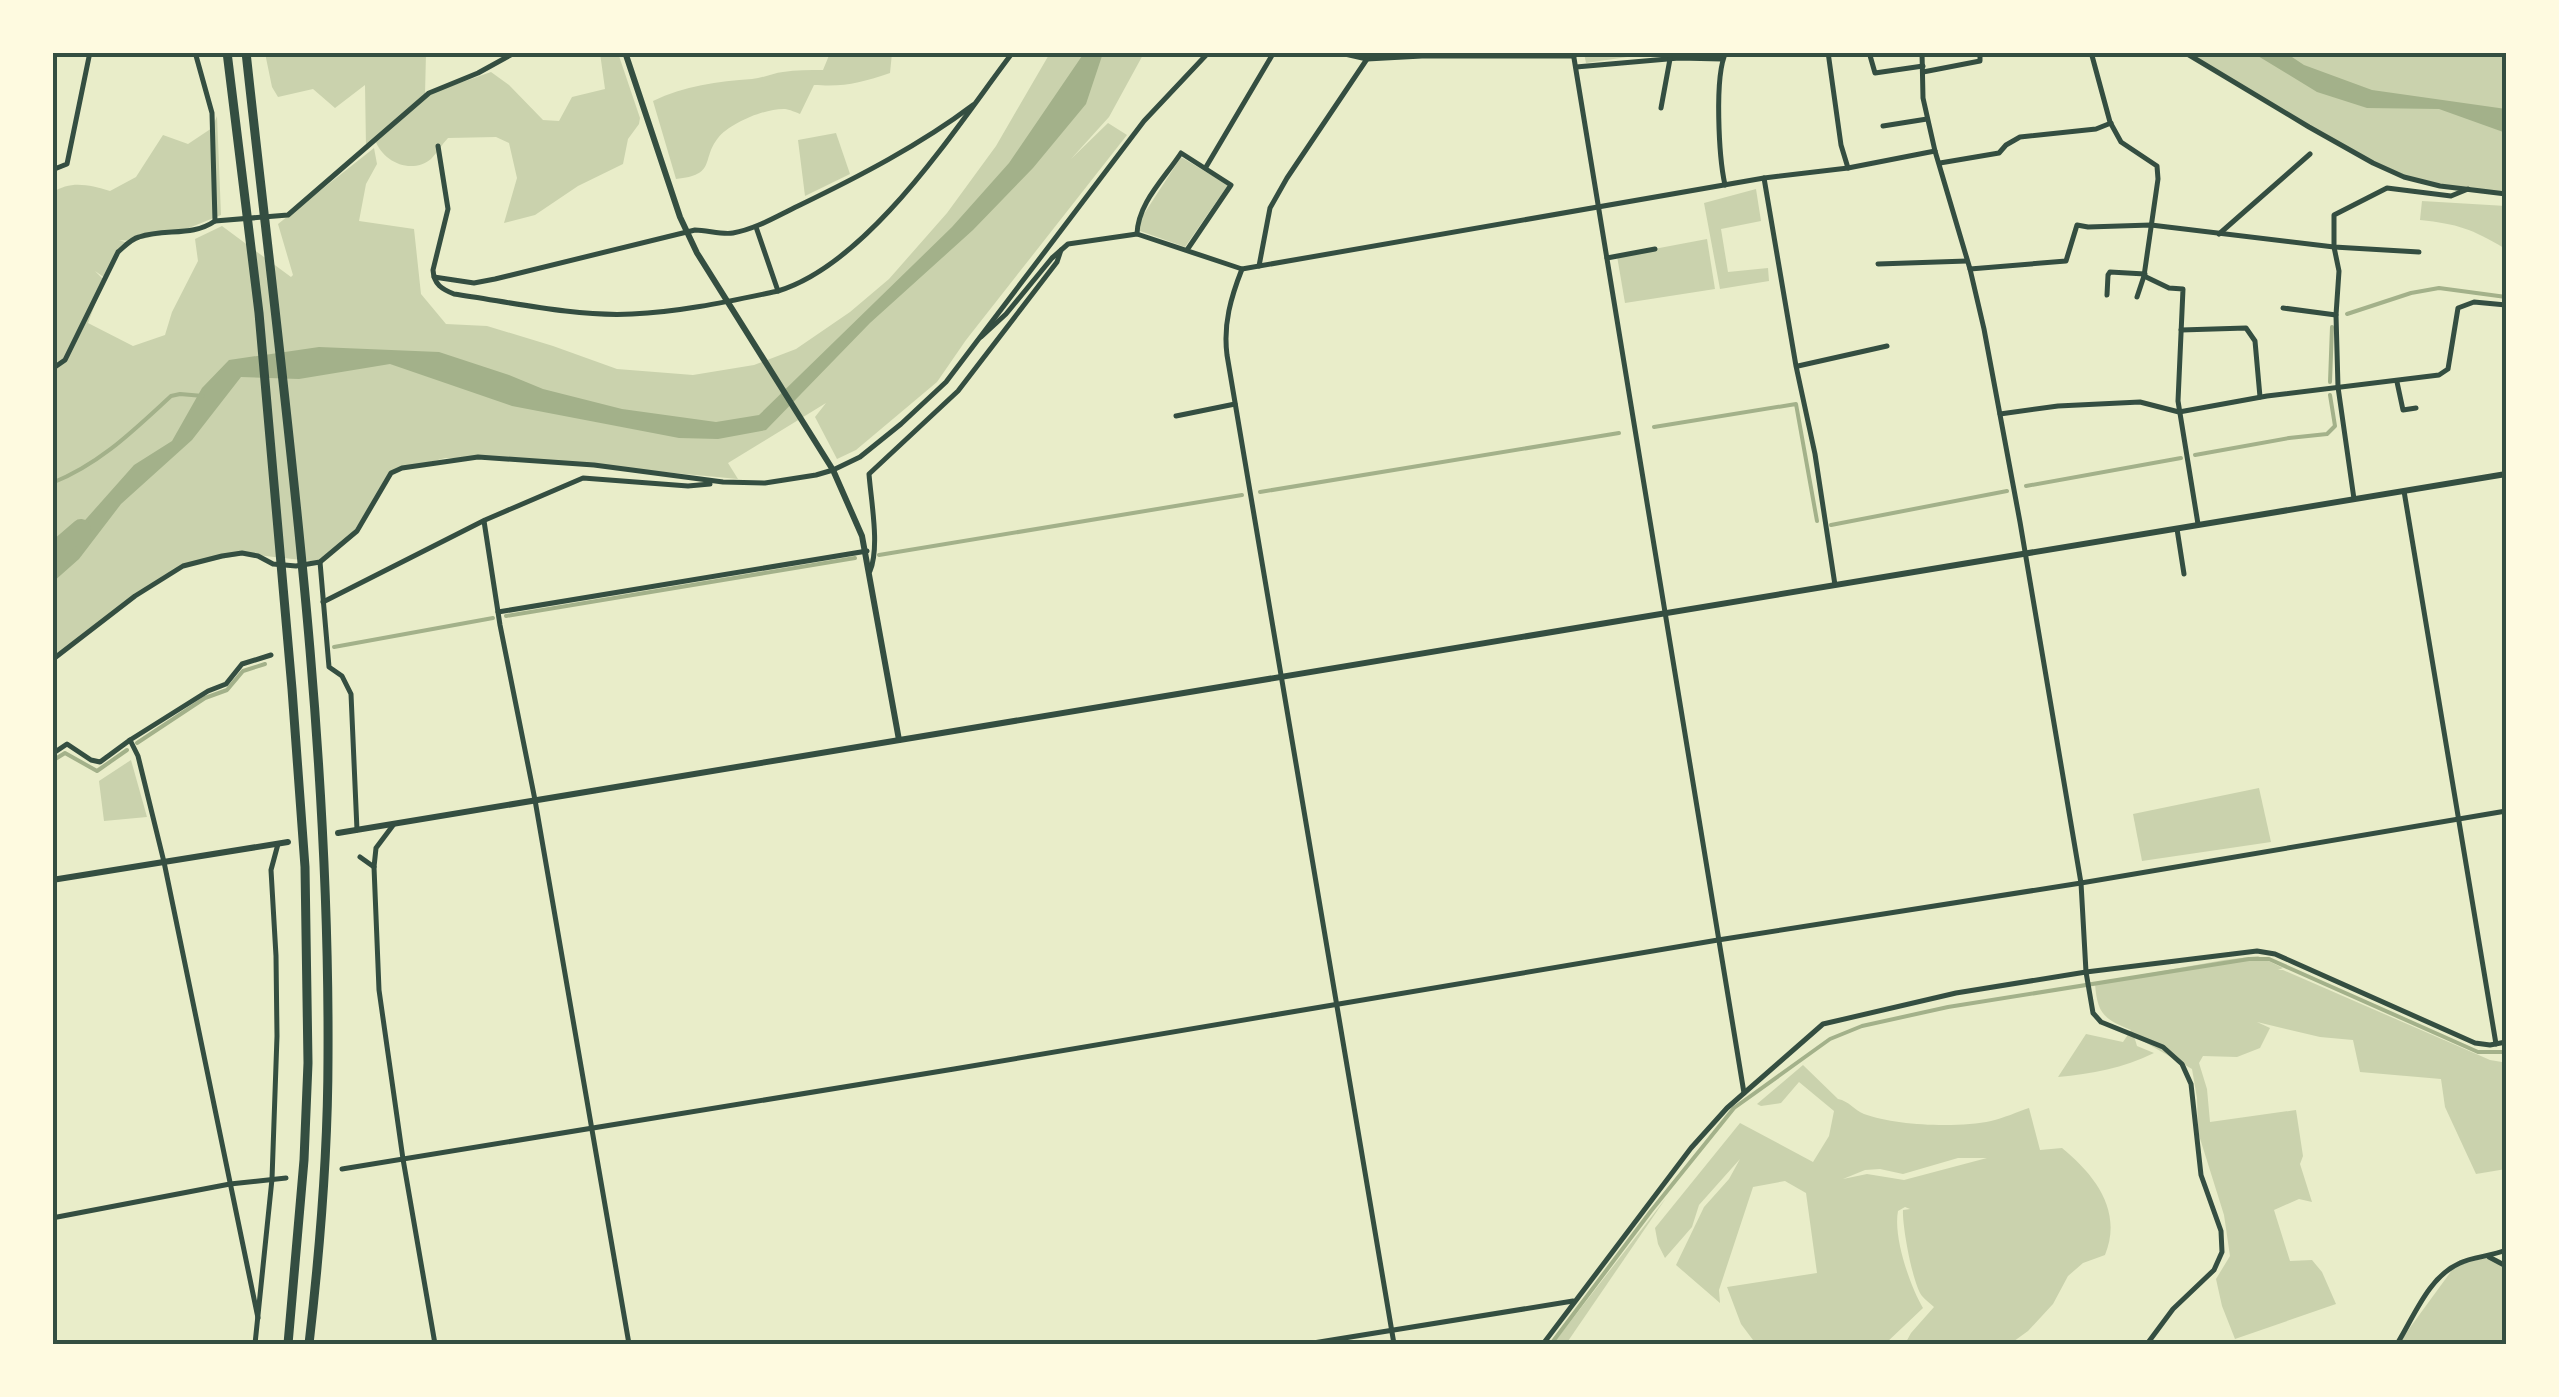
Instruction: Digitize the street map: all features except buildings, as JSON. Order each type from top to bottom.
[{"type":"highway","points":[[227,52],[259,313],[305,867],[307,1082],[288,1344]]},
{"type":"highway","points":[[246,52],[314,687],[324,864],[328,1080],[310,1344]]},
{"type":"street","points":[[52,170],[67,164],[90,52]]},
{"type":"street","points":[[196,52],[212,113],[218,221]]},
{"type":"street","points":[[52,369],[64,360],[118,252],[130,241],[142,236],[198,230],[218,221],[288,215],[428,93],[516,52]]},
{"type":"street","points":[[624,52],[696,253],[831,468],[866,551],[898,740]]},
{"type":"street","points":[[438,146],[448,208],[433,270],[440,288],[454,294],[592,313],[630,314],[728,302],[796,286],[826,267],[887,213],[1013,52]]},
{"type":"street","points":[[52,660],[136,596],[183,566],[242,554],[258,556],[273,564],[320,562],[357,530],[391,473],[402,468],[478,457],[594,464],[723,482],[765,483],[860,457],[946,382],[1144,121],[1209,52]]},
{"type":"street","points":[[1206,168],[1274,52]]},
{"type":"street","points":[[1336,52],[1367,59],[1574,54],[1744,1092]]},
{"type":"street","points":[[1828,52],[1848,168]]},
{"type":"street","points":[[1869,52],[1876,72],[1980,61],[1980,52]]},
{"type":"street","points":[[1922,52],[1923,98],[1934,151],[1970,269],[2026,554],[2081,883],[2086,972],[2093,1012],[2101,1022],[2163,1047],[2182,1064],[2191,1084],[2200,1175],[2221,1231],[2222,1252],[2214,1270],[2173,1309],[2147,1344]]},
{"type":"street","points":[[2091,52],[2111,123],[2121,142],[2157,166],[2144,275],[2137,296]]},
{"type":"street","points":[[2184,52],[2373,163],[2404,177],[2506,194]]},
{"type":"street","points":[[1576,68],[1679,55],[1724,56],[1720,133],[1724,185]]},
{"type":"street","points":[[1259,266],[1270,208],[1367,59]]},
{"type":"street","points":[[1660,108],[1670,59]]},
{"type":"street","points":[[434,278],[474,283],[695,230],[728,234],[756,226],[910,147],[973,104]]},
{"type":"street","points":[[1883,126],[1928,119]]},
{"type":"street","points":[[1940,163],[1999,153],[2020,138],[2096,129],[2111,123]]},
{"type":"street","points":[[972,346],[1068,244],[1137,234],[1242,269],[1934,151]]},
{"type":"street","points":[[1137,234],[1142,208],[1181,153],[1231,185],[1187,250]]},
{"type":"street","points":[[2219,234],[2310,154]]},
{"type":"street","points":[[1764,178],[1815,454],[1834,585]]},
{"type":"street","points":[[2354,499],[2338,387],[2339,271],[2334,216],[2386,188],[2451,196],[2468,189]]},
{"type":"street","points":[[1970,269],[2066,261],[2078,225],[2151,226],[2334,247],[2420,252]]},
{"type":"street","points":[[756,226],[778,291]]},
{"type":"street","points":[[1607,258],[1655,249]]},
{"type":"street","points":[[870,572],[874,540],[868,474],[958,391],[1062,250]]},
{"type":"street","points":[[1878,264],[1968,261]]},
{"type":"street","points":[[1242,269],[1230,304],[1225,337],[1394,1344]]},
{"type":"street","points":[[2107,295],[2110,272],[2144,275],[2168,288],[2183,290],[2178,401],[2198,525]]},
{"type":"street","points":[[2000,414],[2058,406],[2140,402],[2179,412],[2439,376],[2448,369],[2458,308],[2474,302],[2506,306]]},
{"type":"street","points":[[2283,308],[2336,314]]},
{"type":"street","points":[[2181,330],[2246,328],[2255,341],[2260,398]]},
{"type":"street","points":[[1796,366],[1888,346]]},
{"type":"street","points":[[2396,382],[2402,410],[2416,408]]},
{"type":"street","points":[[1176,416],[1235,404]]},
{"type":"street","points":[[338,833],[2506,474]]},
{"type":"street","points":[[323,602],[484,521],[583,478],[688,486],[723,482]]},
{"type":"street","points":[[2404,491],[2496,1044]]},
{"type":"street","points":[[484,521],[629,1344]]},
{"type":"street","points":[[2176,529],[2184,574]]},
{"type":"street","points":[[498,612],[866,551]]},
{"type":"street","points":[[320,562],[324,645],[330,667],[342,676],[351,694],[357,830]]},
{"type":"street","points":[[52,754],[67,744],[100,762],[208,691],[226,684],[242,664],[271,655]]},
{"type":"street","points":[[130,740],[138,756],[164,862],[258,1318]]},
{"type":"street","points":[[342,1168],[2506,811]]},
{"type":"street","points":[[394,824],[376,848],[374,867],[379,990],[435,1344]]},
{"type":"street","points":[[52,880],[288,842]]},
{"type":"street","points":[[255,1344],[272,1179],[277,1036],[271,870],[278,844]]},
{"type":"street","points":[[360,857],[374,867]]},
{"type":"street","points":[[1543,1344],[1691,1148],[1744,1092],[1823,1024],[1956,993],[2257,951],[2276,954],[2475,1043],[2506,1042]]},
{"type":"street","points":[[52,1218],[230,1184],[286,1178]]},
{"type":"street","points":[[2397,1344],[2432,1284],[2460,1263],[2506,1250]]},
{"type":"street","points":[[2489,1257],[2506,1266]]},
{"type":"street","points":[[1307,1344],[1576,1301]]},
{"type":"shaded area","points":[[1584,52],[1655,53],[1586,63]]},
{"type":"shaded area","points":[[265,53],[426,53],[425,95],[491,72],[543,120],[559,121],[572,97],[605,89],[600,53],[618,53],[639,124],[628,139],[623,164],[578,186],[535,215],[504,223],[517,178],[509,143],[496,137],[448,138],[423,164],[398,164],[384,154],[375,140],[366,147],[365,85],[335,108],[313,89],[278,97]]},
{"type":"shaded area","points":[[830,53],[892,53],[890,73],[853,84],[814,85],[800,114],[777,109],[739,122],[718,138],[703,170],[676,179],[653,101],[701,85],[788,71],[823,70]]},
{"type":"shaded area","points":[[1050,53],[1144,53],[1109,117],[1071,159],[1108,123],[1127,135],[937,382],[856,450],[837,459],[815,417],[826,403],[728,463],[738,479],[515,458],[445,458],[391,473],[350,537],[320,562],[248,554],[183,566],[53,660],[52,193],[73,185],[110,191],[136,177],[163,135],[188,144],[212,128],[217,116],[221,215],[179,232],[119,240],[128,243],[118,252],[105,278],[95,271],[104,280],[88,323],[133,346],[165,335],[198,261],[195,239],[222,226],[291,277],[278,224],[374,148],[377,164],[366,184],[359,221],[414,229],[421,294],[446,324],[487,326],[617,369],[693,375],[754,365],[796,349],[889,279],[947,213],[996,146]]},
{"type":"shaded area","points":[[1084,53],[1103,53],[1086,104],[1033,168],[973,230],[870,323],[766,430],[718,439],[679,438],[512,406],[390,364],[299,379],[241,377],[192,440],[121,504],[79,559],[53,582],[52,559],[63,545],[134,465],[172,441],[202,388],[229,360],[319,347],[439,352],[543,389],[622,409],[716,422],[759,415],[952,227],[1009,163]]},
{"type":"shaded area","points":[[2186,53],[2506,53],[2506,192],[2416,180],[2359,155]]},
{"type":"shaded area","points":[[2253,53],[2286,53],[2304,65],[2372,90],[2506,109],[2506,133],[2439,109],[2367,108],[2317,92]]},
{"type":"shaded area","points":[[836,133],[850,174],[805,196],[798,140]]},
{"type":"shaded area","points":[[1181,157],[1228,185],[1185,247],[1140,231],[1140,220]]},
{"type":"shaded area","points":[[1756,189],[1761,221],[1721,229],[1728,272],[1768,268],[1769,281],[1720,289],[1704,203]]},
{"type":"shaded area","points":[[2422,201],[2506,206],[2506,247],[2464,228],[2420,220]]},
{"type":"shaded area","points":[[1707,239],[1715,289],[1625,303],[1617,256]]},
{"type":"shaded area","points":[[131,760],[147,817],[104,821],[99,781]]},
{"type":"shaded area","points":[[2259,788],[2271,842],[2142,861],[2133,814]]},
{"type":"shaded area","points":[[2258,956],[2283,968],[2278,970],[2490,1060],[2502,1062],[2506,1057],[2506,1169],[2476,1174],[2445,1107],[2441,1079],[2360,1072],[2353,1040],[2320,1037],[2257,1022],[2270,1028],[2260,1048],[2237,1057],[2203,1056],[2199,1063],[2207,1089],[2210,1122],[2296,1110],[2303,1156],[2300,1164],[2312,1202],[2299,1199],[2274,1210],[2290,1261],[2312,1260],[2322,1272],[2336,1304],[2235,1339],[2216,1279],[2230,1256],[2224,1215],[2198,1132],[2192,1069],[2134,1036],[2137,1046],[2154,1053],[2107,1070],[2058,1077],[2086,1034],[2123,1042],[2131,1030],[2104,1014],[2095,983]]},
{"type":"shaded area","points":[[1803,1065],[1838,1099],[1864,1114],[1893,1121],[1962,1125],[1996,1120],[2029,1108],[2040,1150],[2062,1148],[2103,1195],[2111,1224],[2105,1255],[2083,1263],[2068,1276],[2053,1304],[2010,1344],[1905,1344],[1934,1307],[1922,1296],[1915,1280],[1903,1218],[1903,1210],[1910,1209],[1905,1207],[1898,1211],[1900,1247],[1923,1308],[1885,1344],[1756,1344],[1741,1324],[1727,1287],[1817,1273],[1806,1193],[1785,1181],[1753,1187],[1719,1290],[1720,1303],[1676,1265],[1704,1207],[1729,1179],[1740,1159],[1699,1205],[1692,1227],[1665,1258],[1655,1228],[1740,1123],[1813,1162],[1829,1136],[1834,1111],[1799,1082],[1781,1103],[1757,1104]],"holes":[[[1958,1158],[1987,1158],[1904,1180],[1867,1174],[1843,1179],[1865,1170],[1903,1174]]]},
{"type":"shaded area","points":[[1666,1198],[1566,1344],[1553,1344]]},
{"type":"shaded area","points":[[2489,1257],[2506,1266],[2506,1344],[2398,1344],[2455,1266]]},
{"type":"waterway","points":[[2347,314],[2439,288],[2506,297]]},
{"type":"waterway","points":[[2330,382],[2332,327]]},
{"type":"waterway","points":[[2195,455],[2327,434],[2335,426],[2330,395]]},
{"type":"waterway","points":[[52,483],[101,456],[171,396],[203,396]]},
{"type":"waterway","points":[[1654,427],[1796,404],[1817,521]]},
{"type":"waterway","points":[[1260,492],[1619,433]]},
{"type":"waterway","points":[[2026,486],[2181,458]]},
{"type":"waterway","points":[[1831,525],[2007,491]]},
{"type":"waterway","points":[[879,555],[1242,495]]},
{"type":"waterway","points":[[52,554],[81,529]]},
{"type":"waterway","points":[[506,616],[855,558]]},
{"type":"waterway","points":[[334,647],[493,618]]},
{"type":"waterway","points":[[137,743],[205,698],[227,690],[243,671],[265,664]]},
{"type":"waterway","points":[[52,761],[65,753],[97,771],[127,750]]},
{"type":"waterway","points":[[1551,1344],[1734,1108],[1830,1039],[1862,1026],[1948,1007],[2269,959],[2478,1052],[2506,1052]]}]
